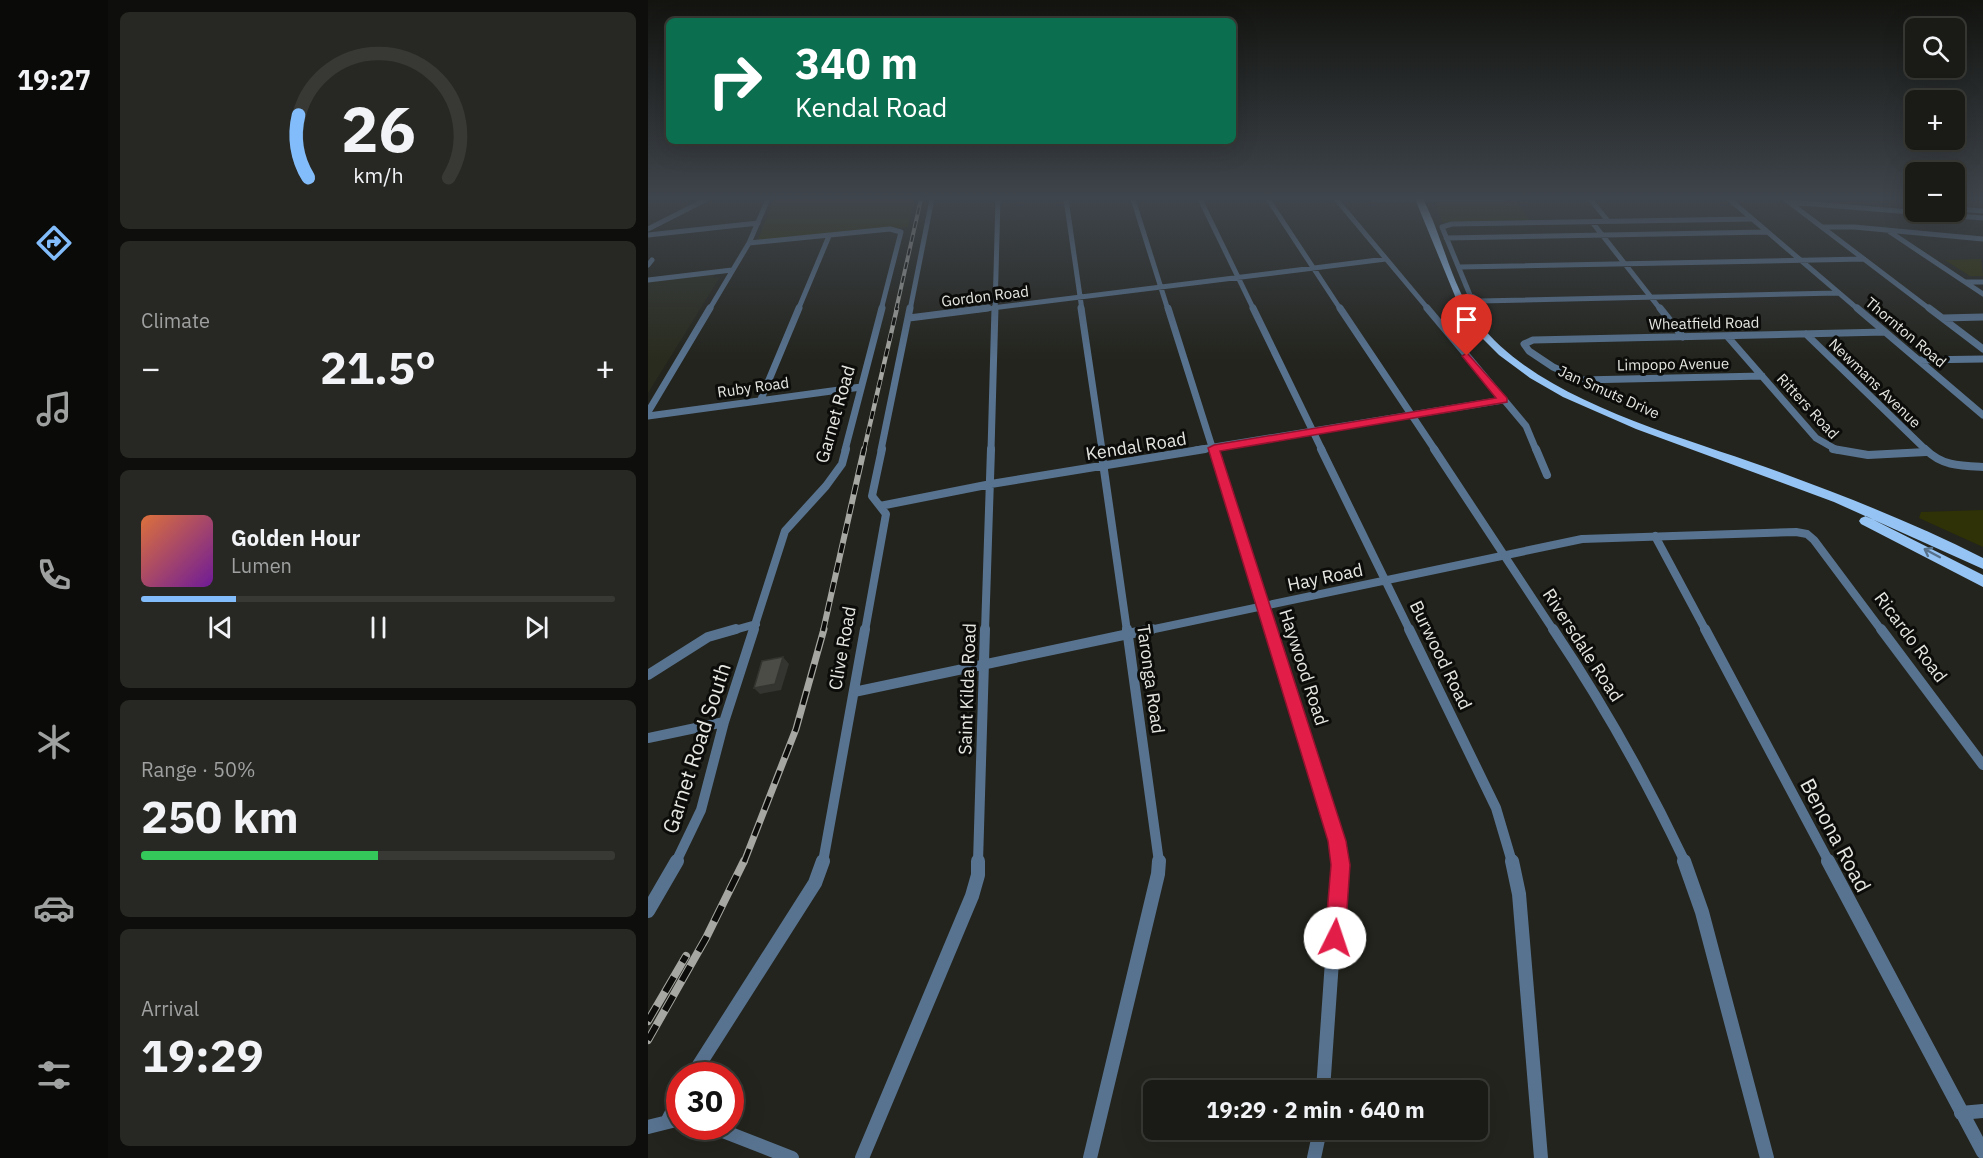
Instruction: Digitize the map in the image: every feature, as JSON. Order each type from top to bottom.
[{"type":"main road","name":"Jan Smuts Drive","points":[[1441,253],[1465,309],[1497,347],[1529,372],[1577,398],[1831,496],[1983,564]]},
{"type":"main road","name":"Jan Smuts Drive","points":[[1705,449],[1873,524],[1983,582]]},
{"type":"street","points":[[648,414],[743,253]]},
{"type":"street","points":[[760,399],[822,253]]},
{"type":"street","name":"Garnet Road","points":[[756,624],[786,531],[826,486],[842,464],[894,253]]},
{"type":"street","name":"Clive Road","points":[[701,1062],[821,872],[886,514],[873,496],[922,253]]},
{"type":"street","name":"Saint Kilda Road","points":[[862,1158],[977,880],[996,253]]},
{"type":"street","name":"Taronga Road","points":[[1074,253],[1160,863],[1090,1158]]},
{"type":"street","name":"Haywood Road","points":[[1151,253],[1324,796],[1340,857],[1324,1080]]},
{"type":"street","name":"Burwood Road","points":[[1227,253],[1486,784],[1512,860],[1519,894],[1541,1158]]},
{"type":"street","name":"Riversdale Road","points":[[1304,253],[1616,726],[1652,792],[1683,858],[1702,912],[1767,1158]]},
{"type":"street","points":[[1380,253],[1528,431],[1547,476]]},
{"type":"street","points":[[1453,253],[1474,299],[1839,293]]},
{"type":"street","points":[[1617,253],[1683,336]]},
{"type":"street","name":"Thornton Road","points":[[1793,253],[1983,415]]},
{"type":"street","points":[[1856,253],[1983,348]]},
{"type":"street","points":[[1923,253],[1983,294]]},
{"type":"street","points":[[1459,267],[1864,259]]},
{"type":"street","name":"Gordon Road","points":[[909,318],[1386,260]]},
{"type":"street","points":[[648,279],[732,270]]},
{"type":"street","points":[[1966,282],[1983,282]]},
{"type":"street","points":[[1943,318],[1983,317]]},
{"type":"street","name":"Wheatfield Road","points":[[1524,344],[1533,340],[1885,332]]},
{"type":"street","name":"Newmans Avenue","points":[[1806,334],[1926,452]]},
{"type":"street","name":"Ritters Road","points":[[1727,336],[1816,438],[1831,450],[1848,454],[1926,452]]},
{"type":"street","name":"Limpopo Avenue","points":[[1524,344],[1553,367],[1581,380],[1762,376]]},
{"type":"street","points":[[1919,360],[1983,359]]},
{"type":"street","name":"Ruby Road","points":[[648,414],[861,387]]},
{"type":"street","name":"Kendal Road","points":[[880,506],[991,484],[1503,400]]},
{"type":"street","points":[[1926,452],[1946,464],[1983,467]]},
{"type":"street","name":"Hay Road","points":[[854,692],[1582,539],[1796,532],[1807,534]]},
{"type":"street","name":"Ricardo Road","points":[[1807,534],[1814,540],[1983,765]]},
{"type":"street","name":"Benona Road","points":[[1655,536],[1983,1152]]},
{"type":"street","points":[[648,675],[708,637],[756,624]]},
{"type":"street","name":"Garnet Road South","points":[[648,911],[667,882],[696,824],[724,722],[756,624]]},
{"type":"street","points":[[648,738],[724,722]]},
{"type":"street","points":[[1961,1113],[1983,1111]]},
{"type":"street","points":[[648,1127],[666,1122]]},
{"type":"street","points":[[744,1139],[792,1158]]},
{"type":"street","points":[[1314,1158],[1318,1140]]},
{"type":"shaded area","points":[[1981,259],[1983,276],[1970,276],[1945,260]]},
{"type":"shaded area","points":[[715,274],[713,278],[720,277],[648,393],[648,281]]},
{"type":"shaded area","points":[[1983,510],[1983,547],[1919,518],[1921,512]]},
{"type":"building","points":[[783,657],[775,684],[754,688],[762,661]]},
{"type":"railway","points":[[896,310],[909,253]]},
{"type":"railway","points":[[864,450],[897,308]]},
{"type":"railway","points":[[823,631],[864,449]]},
{"type":"railway","points":[[744,862],[796,729],[824,629]]},
{"type":"railway","points":[[648,1040],[706,938],[744,861]]},
{"type":"railway","points":[[648,1021],[686,956]]},
{"type":"route","points":[[1335,938],[1340,865],[1337,841],[1214,448],[1503,400],[1467,356]]}]
